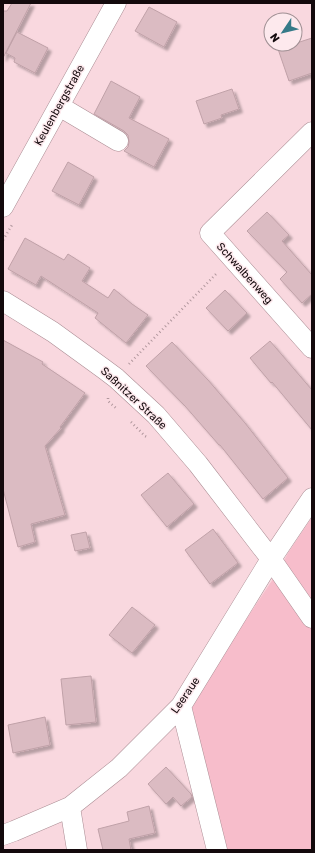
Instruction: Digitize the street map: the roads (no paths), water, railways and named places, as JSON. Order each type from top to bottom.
[{"type":"street","name":"Keulenbergstraße","points":[[3,207],[116,3]]},
{"type":"street","points":[[58,106],[118,141]]},
{"type":"street","name":"Schwalbenweg","points":[[312,132],[210,233],[312,348]]},
{"type":"street","name":"Saßnitzer Straße","points":[[3,301],[53,332],[111,386],[156,415],[198,464],[271,559],[312,618]]},
{"type":"street","name":"Leeraue","points":[[3,834],[14,831],[70,807],[119,768],[181,706],[271,559],[312,498]]},
{"type":"street","points":[[181,706],[217,850]]},
{"type":"street","points":[[70,807],[77,850]]}]
